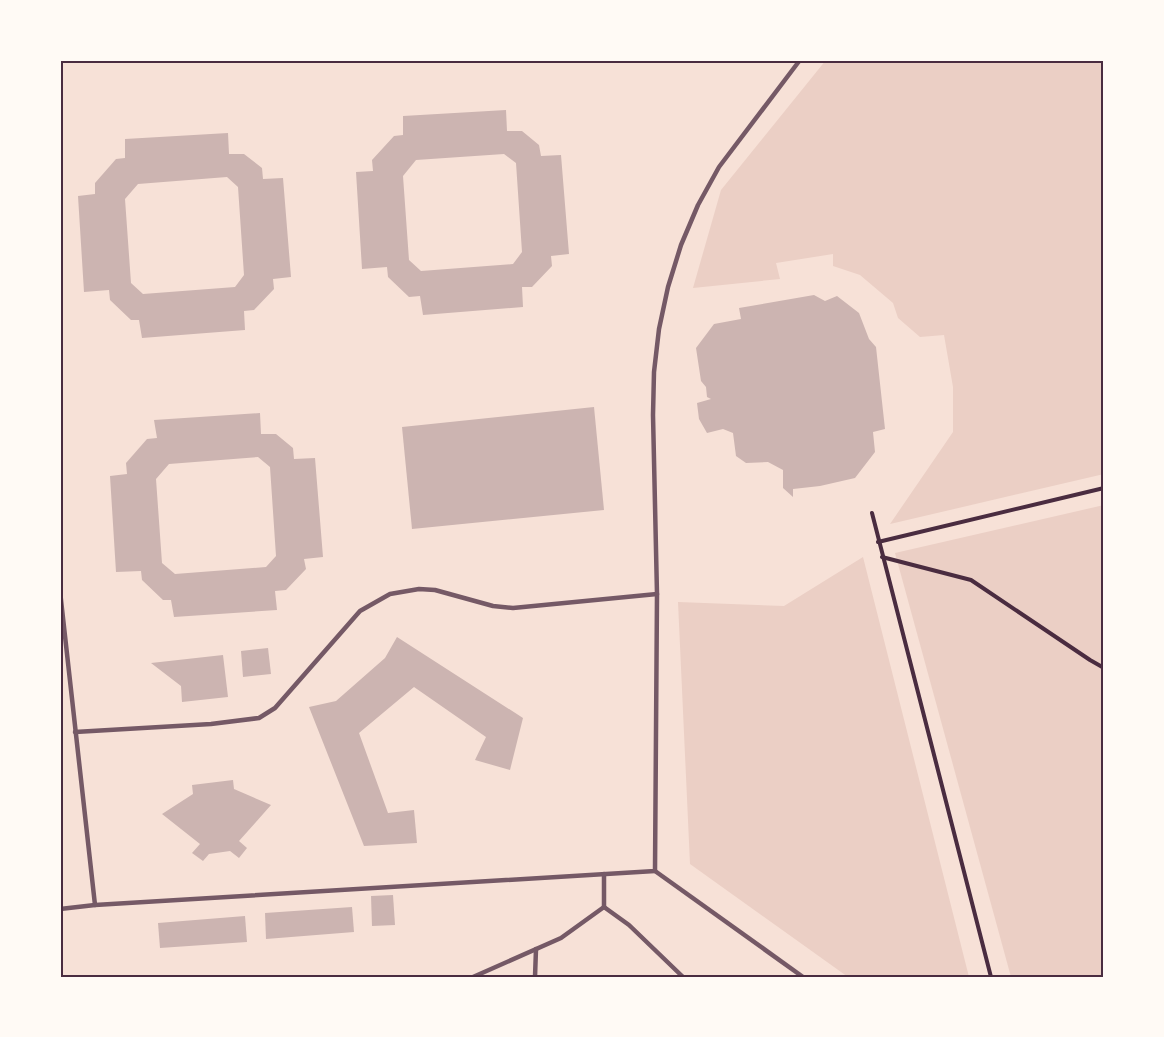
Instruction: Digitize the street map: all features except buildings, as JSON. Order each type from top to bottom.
[{"type":"lane","points":[[655,871],[657,594],[653,415],[654,372],[659,329],[668,287],[681,245],[719,167],[800,60]]},
{"type":"lane","points":[[75,732],[211,724],[259,718],[275,708],[360,611],[390,594],[435,590],[493,606],[513,608],[657,594]]},
{"type":"lane","points":[[60,591],[95,905]]},
{"type":"lane","points":[[60,909],[655,871],[803,977]]},
{"type":"lane","points":[[603,907],[604,874]]},
{"type":"lane","points":[[473,977],[561,938],[603,907]]},
{"type":"lane","points":[[603,907],[629,925],[683,977]]},
{"type":"lane","points":[[535,977],[536,949]]},
{"type":"path","points":[[878,542],[1104,488]]},
{"type":"path","points":[[872,513],[991,977]]},
{"type":"path","points":[[882,557],[971,580],[1104,668]]},
{"type":"shaded area","points":[[826,60],[1104,60],[1104,474],[890,524],[953,432],[953,387],[944,335],[920,337],[898,318],[893,303],[860,275],[833,266],[833,254],[776,263],[780,279],[693,288],[721,190]]},
{"type":"shaded area","points":[[1104,505],[1104,976],[1011,977],[895,553]]},
{"type":"shaded area","points":[[863,557],[969,977],[848,977],[690,864],[678,602],[784,606]]}]
